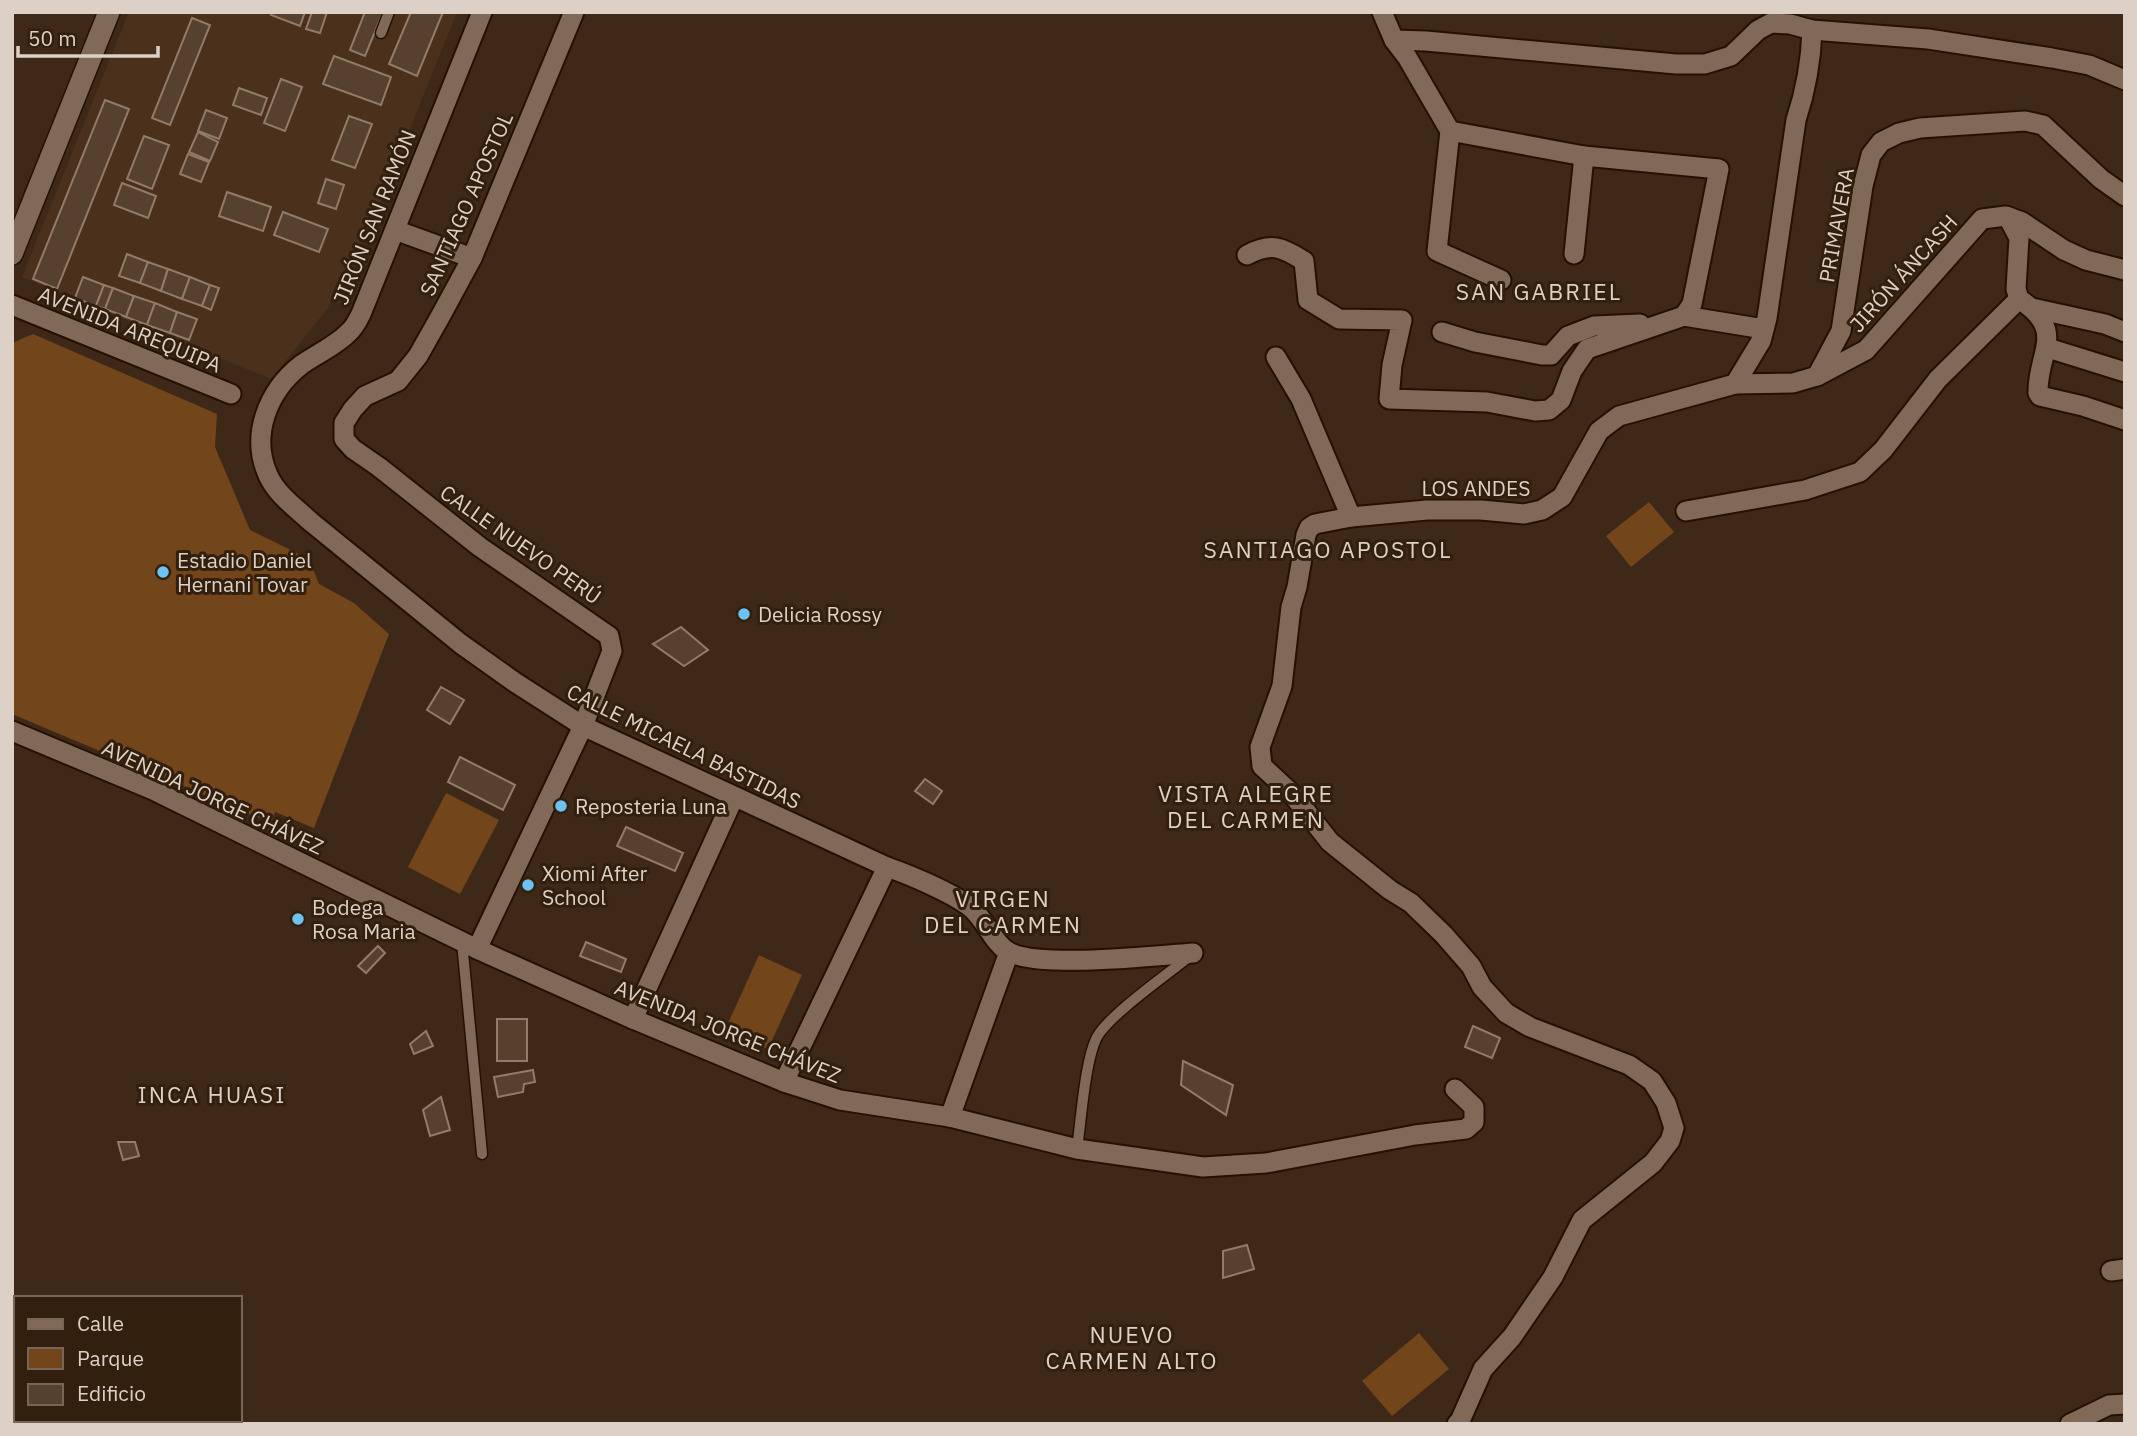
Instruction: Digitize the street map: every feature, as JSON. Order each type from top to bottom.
[{"type":"street","points":[[12,254],[109,12]]},
{"type":"street","name":"JIRÓN SAN RAMÓN","points":[[267,409],[284,383],[299,367],[350,332],[361,314],[482,12]]},
{"type":"street","name":"SANTIAGO APOSTOL","points":[[344,423],[366,396],[398,381],[418,356],[472,258],[574,12]]},
{"type":"street","points":[[1382,12],[1394,40],[1407,57],[1450,131],[1437,251],[1501,280]]},
{"type":"street","points":[[1394,40],[1676,64],[1705,64],[1731,56],[1772,18],[1812,30],[1928,39],[2052,58],[2089,65],[2125,80]]},
{"type":"street","points":[[1735,384],[1761,341],[1764,329],[1796,120],[1807,89],[1812,30]]},
{"type":"street","name":"PRIMAVERA","points":[[1817,376],[1841,331],[1863,186],[1871,155],[1881,142],[1899,133],[1920,128],[2025,121],[2043,125],[2101,179],[2125,196]]},
{"type":"street","points":[[1247,255],[1261,247],[1283,248],[1304,261],[1308,300],[1339,318],[1402,320],[1392,365],[1389,399],[1487,402],[1535,411],[1549,410],[1561,400],[1572,370],[1587,349],[1684,316],[1692,304],[1719,169],[1584,156],[1450,131]]},
{"type":"street","points":[[1574,254],[1584,156]]},
{"type":"street","points":[[2008,217],[2022,222],[2075,255],[2125,270]]},
{"type":"street","points":[[2008,217],[2019,238],[2022,299],[2044,324],[2048,348],[2038,393],[2040,396],[2125,420]]},
{"type":"street","name":"JIRÓN ÁNCASH","points":[[1735,384],[1793,383],[1817,376],[1866,350],[1982,219],[2008,217]]},
{"type":"street","points":[[395,230],[472,258]]},
{"type":"street","points":[[2022,299],[2125,332]]},
{"type":"street","points":[[1686,511],[1805,490],[1860,472],[1884,450],[1938,379],[2022,299]]},
{"type":"street","name":"AVENIDA AREQUIPA","points":[[12,305],[231,394]]},
{"type":"street","points":[[1684,316],[1764,329]]},
{"type":"street","points":[[1442,332],[1475,342],[1551,355],[1569,336],[1594,326],[1666,324]]},
{"type":"street","points":[[2048,348],[2125,372]]},
{"type":"street","points":[[1276,357],[1301,399],[1351,517]]},
{"type":"street","name":"LOS ANDES","points":[[1457,1424],[1483,1369],[1512,1337],[1553,1277],[1582,1220],[1653,1163],[1670,1141],[1674,1128],[1666,1103],[1652,1081],[1629,1065],[1530,1027],[1506,1013],[1482,988],[1471,966],[1444,934],[1411,903],[1390,890],[1330,842],[1293,795],[1262,766],[1260,747],[1282,686],[1291,607],[1306,535],[1314,524],[1351,517],[1427,510],[1480,510],[1524,514],[1542,510],[1562,497],[1599,432],[1619,416],[1735,384]]},
{"type":"street","name":"CALLE MICAELA BASTIDAS","points":[[267,409],[260,434],[260,451],[268,477],[287,500],[461,644],[583,726],[907,874],[970,907],[995,940],[1009,952]]},
{"type":"street","name":"CALLE NUEVO PERÚ","points":[[344,423],[344,439],[353,449],[480,547],[609,636],[612,651],[583,726],[469,945]]},
{"type":"street","name":"AVENIDA JORGE CHÁVEZ","points":[[12,731],[153,790],[469,945],[633,1019],[784,1082],[859,1104],[950,1117],[1077,1149],[1203,1167],[1266,1163],[1415,1135],[1466,1129],[1474,1122],[1474,1107],[1455,1089]]},
{"type":"street","points":[[633,1019],[734,797]]},
{"type":"street","points":[[784,1082],[887,867]]},
{"type":"street","points":[[950,1117],[1009,952],[1041,959],[1071,960],[1193,953]]},
{"type":"street","points":[[2070,1424],[2109,1405],[2125,1404]]},
{"type":"lane","points":[[381,33],[389,12]]},
{"type":"lane","points":[[469,945],[482,1154]]},
{"type":"lane","points":[[1077,1149],[1090,1056],[1097,1037],[1110,1022],[1193,953]]},
{"type":"shaded area","points":[[129,12],[457,12],[373,220],[327,309],[271,379],[22,277]]},
{"type":"green space","name":"Estadio Daniel Hernani Tovar","points":[[33,334],[217,414],[215,447],[250,530],[309,559],[319,584],[354,603],[389,634],[314,828],[275,812],[271,823],[12,714],[12,343]]},
{"type":"green space","points":[[1649,502],[1674,532],[1631,567],[1606,536]]},
{"type":"green space","points":[[446,793],[499,820],[460,894],[408,867]]},
{"type":"green space","points":[[759,955],[802,975],[768,1049],[725,1030]]},
{"type":"green space","points":[[1419,1333],[1449,1369],[1392,1416],[1362,1381]]},
{"type":"building","points":[[272,12],[305,12],[300,26],[271,15]]},
{"type":"building","points":[[312,12],[327,12],[320,33],[306,29]]},
{"type":"building","points":[[365,12],[383,12],[365,56],[350,50]]},
{"type":"building","points":[[411,12],[443,12],[417,76],[389,64]]},
{"type":"building","points":[[192,18],[210,25],[170,125],[152,118]]},
{"type":"building","points":[[334,56],[391,77],[381,105],[323,84]]},
{"type":"building","points":[[281,79],[302,87],[285,131],[264,123]]},
{"type":"building","points":[[239,88],[267,98],[261,115],[233,105]]},
{"type":"building","points":[[105,100],[129,109],[57,289],[33,279]]},
{"type":"building","points":[[206,110],[227,118],[219,139],[198,131]]},
{"type":"building","points":[[349,116],[372,124],[355,168],[332,160]]},
{"type":"building","points":[[198,132],[218,142],[210,161],[189,152]]},
{"type":"building","points":[[144,136],[169,145],[152,189],[127,179]]},
{"type":"building","points":[[188,154],[209,162],[201,182],[180,174]]},
{"type":"building","points":[[326,179],[344,185],[336,209],[318,203]]},
{"type":"building","points":[[122,183],[156,196],[148,218],[114,205]]},
{"type":"building","points":[[227,192],[271,207],[263,231],[219,216]]},
{"type":"building","points":[[283,212],[328,229],[319,252],[274,235]]},
{"type":"building","points":[[127,254],[148,262],[140,283],[119,276]]},
{"type":"building","points":[[148,262],[168,269],[161,291],[140,283]]},
{"type":"building","points":[[168,269],[190,277],[182,299],[161,291]]},
{"type":"building","points":[[83,277],[104,285],[96,306],[75,298]]},
{"type":"building","points":[[190,277],[210,285],[202,306],[182,299]]},
{"type":"building","points":[[104,285],[113,288],[105,309],[96,306]]},
{"type":"building","points":[[210,285],[219,288],[211,310],[202,306]]},
{"type":"building","points":[[113,288],[134,296],[126,317],[105,309]]},
{"type":"building","points":[[134,296],[155,303],[147,325],[126,317]]},
{"type":"building","points":[[155,303],[177,312],[170,333],[147,325]]},
{"type":"building","points":[[177,312],[197,319],[189,340],[170,333]]},
{"type":"building","points":[[681,627],[708,650],[684,666],[653,644]]},
{"type":"building","points":[[441,687],[464,700],[450,724],[427,710]]},
{"type":"building","points":[[460,757],[515,785],[503,810],[448,782]]},
{"type":"building","points":[[925,779],[942,791],[933,804],[915,791]]},
{"type":"building","points":[[626,827],[683,853],[675,871],[617,846]]},
{"type":"building","points":[[586,942],[626,959],[621,972],[580,956]]},
{"type":"building","points":[[378,946],[385,953],[366,973],[358,966]]},
{"type":"building","points":[[497,1019],[527,1019],[527,1061],[497,1061]]},
{"type":"building","points":[[1473,1026],[1500,1038],[1492,1058],[1465,1047]]},
{"type":"building","points":[[426,1031],[433,1046],[414,1054],[410,1044]]},
{"type":"building","points":[[1183,1061],[1233,1085],[1226,1115],[1181,1085]]},
{"type":"building","points":[[533,1070],[535,1082],[524,1084],[523,1092],[498,1097],[494,1077]]},
{"type":"building","points":[[441,1097],[450,1130],[430,1136],[423,1110]]},
{"type":"building","points":[[118,1142],[135,1142],[139,1156],[123,1160]]},
{"type":"building","points":[[1247,1245],[1254,1269],[1223,1278],[1223,1251]]},
{"type":"place","name":"Estadio Daniel Hernani Tovar","points":[[163,572]]},
{"type":"place","name":"Delicia Rossy","points":[[744,614]]},
{"type":"place","name":"Reposteria Luna","points":[[561,806]]},
{"type":"place","name":"Xiomi After School","points":[[528,885]]},
{"type":"place","name":"Bodega Rosa Maria","points":[[298,919]]},
{"type":"district","name":"SAN GABRIEL","points":[[1539,291]]},
{"type":"district","name":"SANTIAGO APOSTOL","points":[[1328,549]]},
{"type":"district","name":"VISTA ALEGRE DEL CARMEN","points":[[1246,806]]},
{"type":"district","name":"VIRGEN DEL CARMEN","points":[[1003,911]]},
{"type":"district","name":"INCA HUASI","points":[[212,1094]]},
{"type":"district","name":"NUEVO CARMEN ALTO","points":[[1132,1347]]}]
